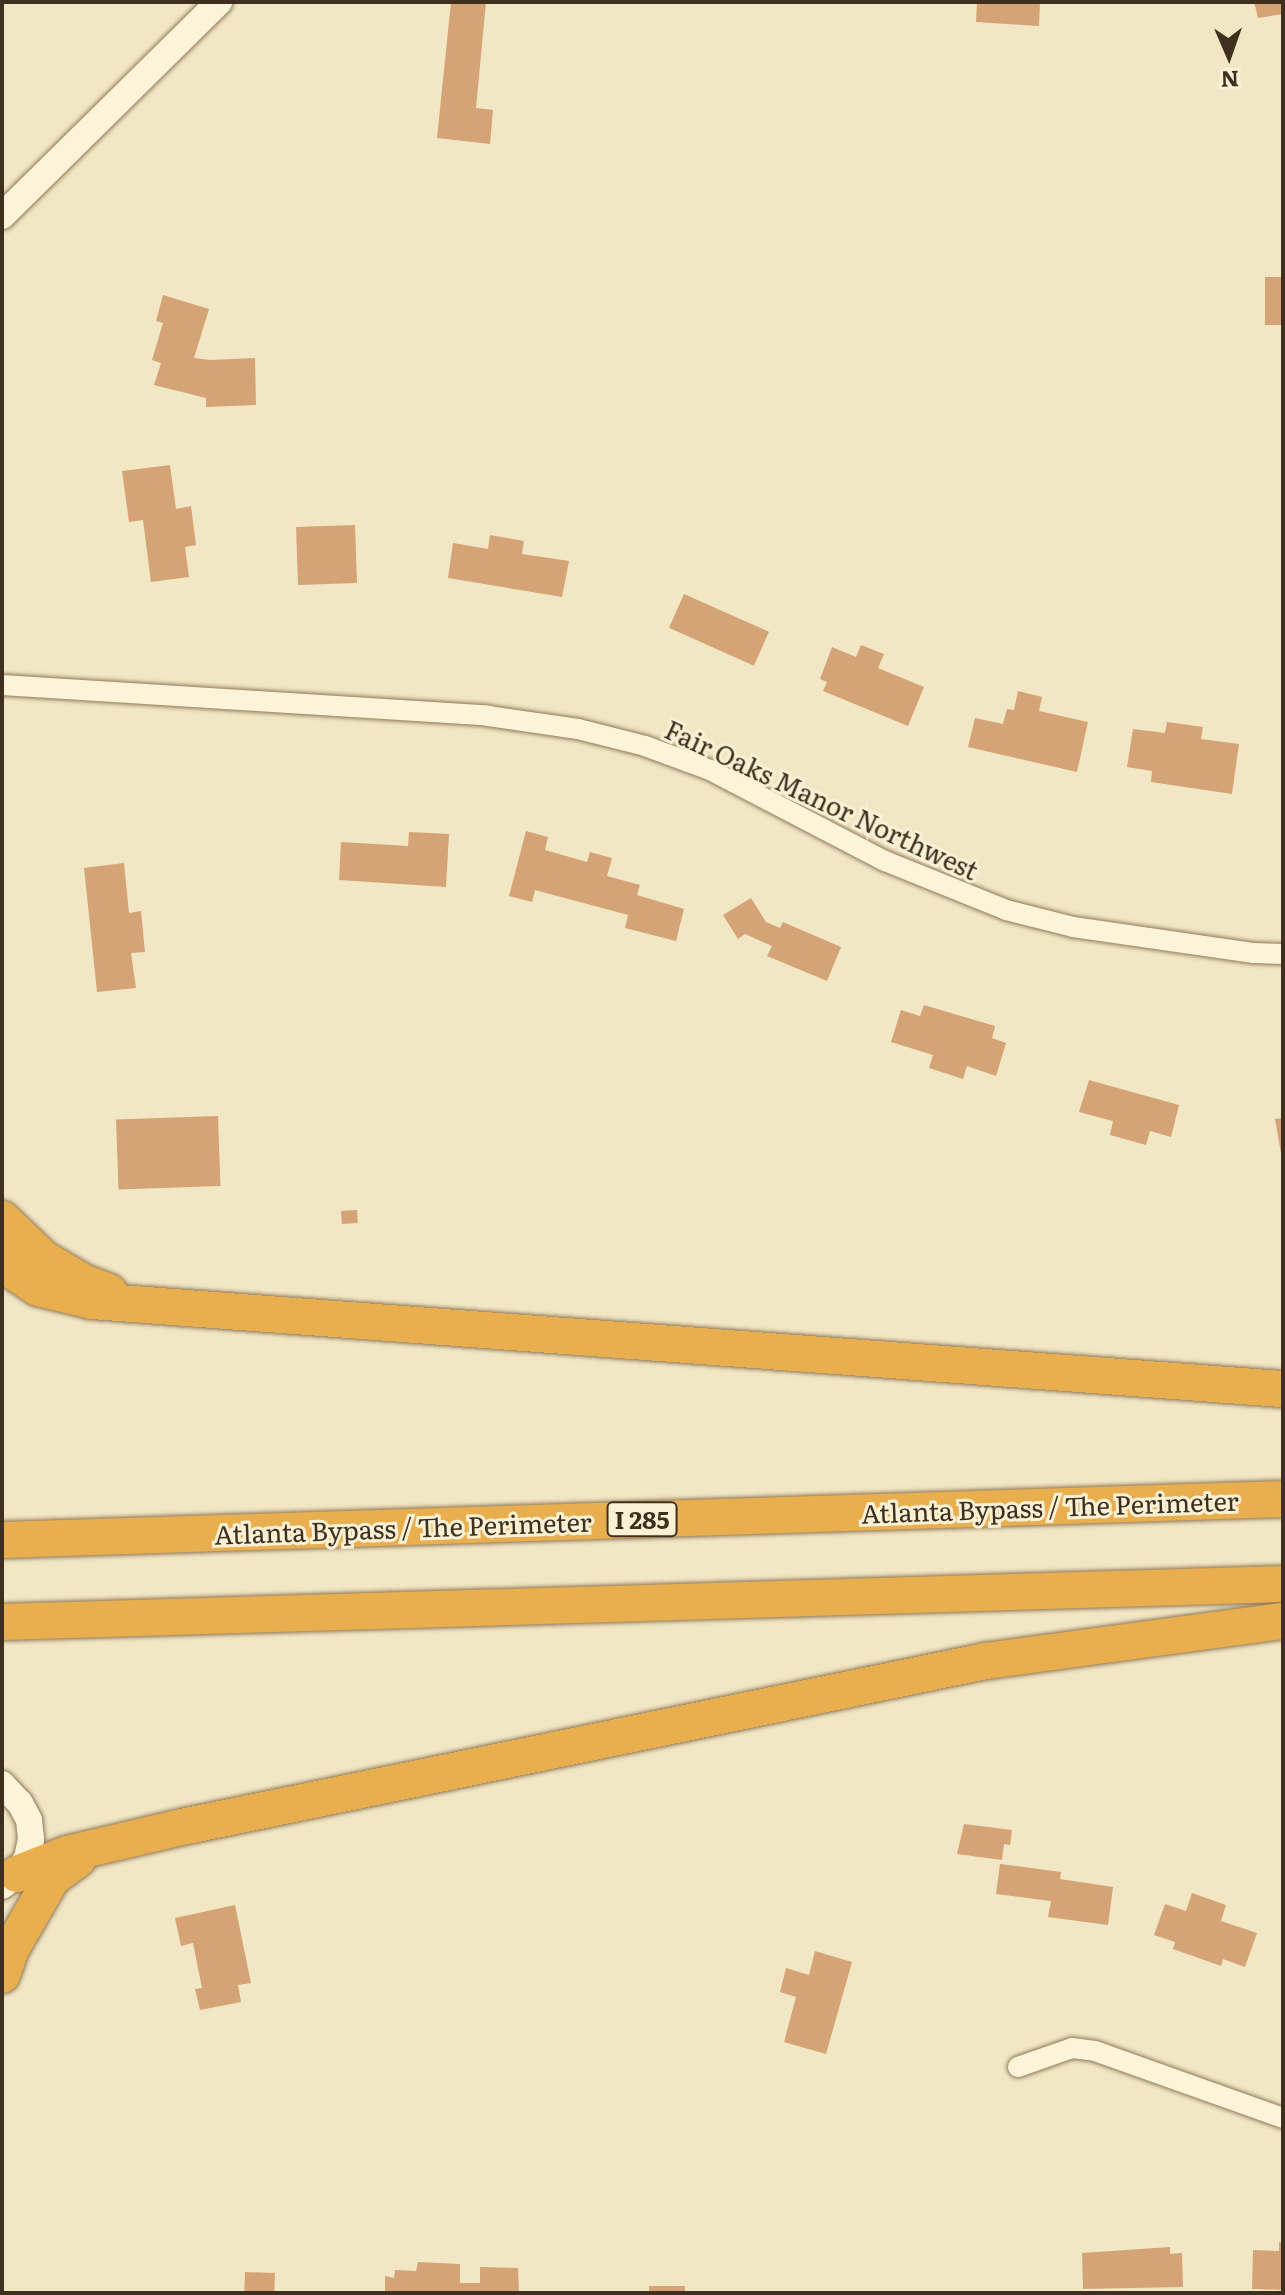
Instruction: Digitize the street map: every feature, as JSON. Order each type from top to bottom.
[{"type":"highway","points":[[2,1219],[44,1259],[83,1282],[144,1305]]},
{"type":"highway","points":[[2,1264],[38,1288],[63,1297],[144,1305],[1283,1389]]},
{"type":"highway","name":"Atlanta Bypass / The Perimeter","points":[[2,1540],[1283,1499]]},
{"type":"highway","points":[[2,1622],[1283,1584]]},
{"type":"highway","points":[[6,1883],[93,1848],[986,1661],[1283,1621]]},
{"type":"highway","points":[[2,1975],[11,1949],[52,1878],[93,1848]]},
{"type":"street","points":[[2,216],[219,2]]},
{"type":"street","name":"Fair Oaks Manor Northwest","points":[[2,685],[488,716],[578,729],[645,746],[710,770],[885,861],[1006,910],[1073,927],[1254,953],[1283,954]]},
{"type":"street","points":[[2,1273],[2,1292]]},
{"type":"street","points":[[4,1786],[20,1803],[29,1820],[31,1839],[27,1858],[6,1883]]},
{"type":"street","points":[[1018,2067],[1072,2048],[1095,2051],[1283,2118]]},
{"type":"building","points":[[451,2],[486,2],[476,108],[493,110],[490,144],[437,138]]},
{"type":"building","points":[[977,2],[1040,2],[1039,26],[976,22]]},
{"type":"building","points":[[1254,2],[1283,2],[1283,14],[1258,18]]},
{"type":"building","points":[[1265,277],[1283,277],[1283,325],[1265,325]]},
{"type":"building","points":[[163,295],[209,309],[194,358],[255,358],[256,405],[206,407],[206,398],[154,385],[161,363],[152,360],[163,323],[156,321]]},
{"type":"building","points":[[170,465],[176,509],[191,506],[196,545],[185,547],[189,577],[151,582],[143,520],[129,522],[122,471]]},
{"type":"building","points":[[355,525],[357,583],[298,585],[296,527]]},
{"type":"building","points":[[490,535],[524,541],[522,554],[569,561],[562,597],[448,578],[453,543],[488,549]]},
{"type":"building","points":[[684,594],[769,632],[754,666],[669,628]]},
{"type":"building","points":[[861,645],[884,654],[878,668],[924,687],[908,726],[823,691],[827,682],[820,679],[832,647],[856,657]]},
{"type":"building","points":[[1018,691],[1042,697],[1039,711],[1088,722],[1077,772],[968,747],[975,718],[1003,724],[1007,709],[1014,710]]},
{"type":"building","points":[[1167,722],[1203,727],[1201,739],[1239,744],[1232,794],[1151,782],[1152,771],[1127,767],[1133,729],[1165,733]]},
{"type":"building","points":[[526,831],[548,837],[545,850],[587,862],[590,852],[612,858],[607,876],[640,885],[637,895],[684,909],[676,941],[625,928],[628,915],[535,890],[532,902],[509,896]]},
{"type":"building","points":[[409,832],[449,834],[446,887],[339,880],[341,842],[408,846]]},
{"type":"building","points":[[124,863],[129,913],[141,911],[145,952],[131,953],[136,988],[97,992],[84,868]]},
{"type":"building","points":[[751,898],[766,922],[780,928],[783,922],[841,947],[827,981],[767,956],[772,946],[745,934],[738,939],[723,915]]},
{"type":"building","points":[[924,1005],[995,1026],[992,1038],[1006,1043],[996,1076],[967,1066],[963,1079],[929,1068],[933,1055],[891,1042],[901,1010],[920,1016]]},
{"type":"building","points":[[1089,1080],[1179,1105],[1171,1137],[1150,1131],[1146,1145],[1110,1135],[1113,1121],[1079,1112]]},
{"type":"building","points":[[218,1116],[220,1186],[119,1190],[116,1120]]},
{"type":"building","points":[[1283,1118],[1283,1153],[1281,1153],[1275,1119]]},
{"type":"building","points":[[357,1210],[358,1223],[342,1224],[341,1211]]},
{"type":"building","points":[[964,1824],[1012,1830],[1010,1845],[1004,1844],[1002,1860],[957,1854]]},
{"type":"building","points":[[1000,1864],[1061,1872],[1060,1879],[1113,1887],[1108,1925],[1048,1917],[1051,1901],[996,1894]]},
{"type":"building","points":[[1192,1893],[1226,1905],[1221,1921],[1257,1933],[1245,1967],[1223,1959],[1221,1966],[1173,1949],[1175,1942],[1154,1935],[1165,1904],[1186,1911]]},
{"type":"building","points":[[235,1905],[251,1983],[238,1985],[241,2002],[200,2010],[195,1989],[202,1988],[193,1943],[181,1946],[175,1918]]},
{"type":"building","points":[[815,1951],[852,1962],[826,2054],[784,2042],[796,1997],[780,1992],[786,1968],[809,1975]]},
{"type":"building","points":[[1279,2242],[1283,2243],[1283,2290],[1252,2289],[1253,2250],[1279,2251]]},
{"type":"building","points":[[1170,2247],[1170,2254],[1182,2253],[1183,2287],[1083,2289],[1082,2253]]},
{"type":"building","points":[[418,2262],[460,2264],[460,2283],[480,2283],[480,2267],[518,2268],[519,2293],[385,2293],[385,2276],[394,2278],[395,2270],[416,2271]]},
{"type":"building","points":[[245,2272],[275,2273],[274,2293],[244,2293]]},
{"type":"building","points":[[649,2286],[685,2286],[685,2293],[649,2293]]}]
